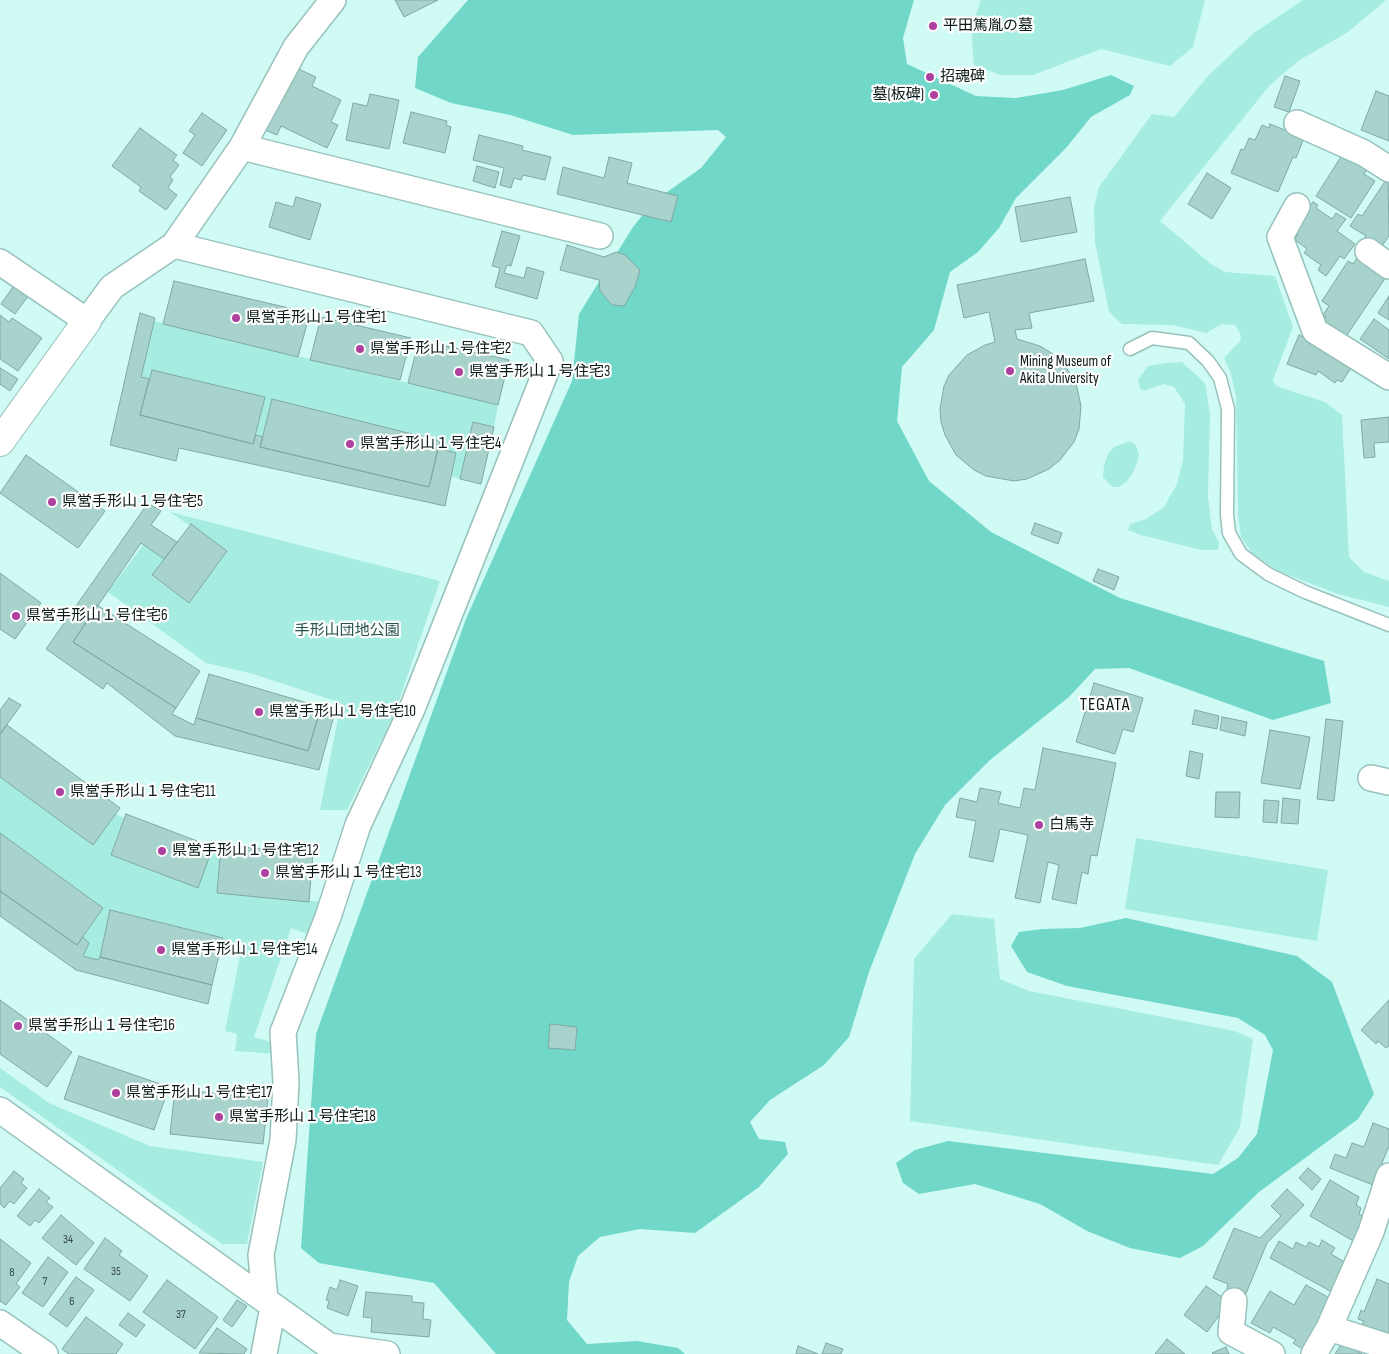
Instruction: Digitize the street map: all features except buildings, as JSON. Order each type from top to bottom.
[{"type":"street","points":[[0,442],[112,287],[174,245],[242,147],[296,46],[333,0]]},
{"type":"street","points":[[1297,123],[1364,153],[1389,169]]},
{"type":"street","points":[[242,147],[600,236]]},
{"type":"street","points":[[1297,206],[1280,237],[1315,331],[1389,377]]},
{"type":"street","points":[[174,245],[531,333],[550,361],[412,709],[358,826],[328,917],[283,1032],[286,1082],[283,1140],[261,1256],[269,1304],[264,1354]]},
{"type":"street","points":[[1368,251],[1389,266]]},
{"type":"street","points":[[0,262],[87,320]]},
{"type":"street","points":[[0,1110],[329,1346],[387,1354]]},
{"type":"street","points":[[1314,1354],[1329,1328],[1371,1232],[1388,1179]]},
{"type":"street","points":[[1234,1301],[1231,1332],[1272,1354]]},
{"type":"street","points":[[0,1322],[45,1354]]},
{"type":"street","points":[[1329,1328],[1389,1346]]},
{"type":"lane","points":[[1130,349],[1152,338],[1189,343],[1208,361],[1220,378],[1228,409],[1229,533],[1240,554],[1268,574],[1305,592],[1389,625]]},
{"type":"green space","points":[[468,0],[914,0],[903,38],[907,64],[976,96],[1016,98],[1063,90],[1111,75],[1134,86],[1130,95],[1091,117],[1066,148],[1016,198],[999,228],[978,252],[950,272],[934,330],[902,367],[897,421],[929,481],[991,532],[1120,598],[1324,661],[1331,703],[1273,720],[1129,668],[1095,669],[1069,697],[990,760],[945,805],[915,854],[869,972],[849,1037],[824,1065],[770,1100],[750,1122],[759,1139],[785,1142],[788,1154],[759,1187],[695,1233],[640,1229],[600,1237],[578,1256],[569,1282],[567,1320],[587,1344],[637,1341],[678,1348],[685,1354],[496,1354],[434,1283],[319,1263],[301,1248],[316,1034],[466,619],[572,381],[579,314],[633,227],[653,202],[701,168],[726,137],[718,130],[573,135],[510,115],[451,103],[415,88],[418,57]]},
{"type":"green space","points":[[981,0],[1205,0],[1193,47],[1170,66],[1101,49],[1033,75],[1000,75],[974,65],[971,28]]},
{"type":"green space","points":[[1303,0],[1386,0],[1348,32],[1298,61],[1270,85],[1160,221],[1211,264],[1225,272],[1275,276],[1293,327],[1273,380],[1276,386],[1325,402],[1342,415],[1349,557],[1364,572],[1389,581],[1389,607],[1338,594],[1278,571],[1252,553],[1241,537],[1238,515],[1236,396],[1231,374],[1224,358],[1241,340],[1240,333],[1235,325],[1222,324],[1206,333],[1173,325],[1122,324],[1109,312],[1095,242],[1094,207],[1099,187],[1152,114],[1174,117],[1209,75],[1254,33]]},
{"type":"green space","points":[[154,321],[498,405],[494,427],[473,422],[460,479],[451,476],[456,453],[438,448],[440,441],[272,399],[263,437],[256,435],[265,397],[152,370],[149,379],[141,377]]},
{"type":"green space","points":[[1182,362],[1205,383],[1210,414],[1208,497],[1212,529],[1219,542],[1218,550],[1201,550],[1128,530],[1130,524],[1146,519],[1164,507],[1177,484],[1183,460],[1185,404],[1174,387],[1163,384],[1144,391],[1140,389],[1138,380],[1148,366]]},
{"type":"green space","points":[[1130,441],[1136,445],[1139,456],[1134,471],[1127,481],[1119,487],[1112,487],[1103,477],[1104,465],[1108,454],[1114,447]]},
{"type":"green space","name":"手形山団地公園","points":[[170,512],[440,581],[394,715],[347,810],[320,810],[341,703],[250,673],[206,663],[108,592],[143,545],[164,559],[152,576],[189,603],[227,551]]},
{"type":"green space","points":[[0,777],[93,845],[116,814],[124,818],[111,855],[198,888],[213,847],[221,849],[217,893],[323,902],[310,935],[291,928],[254,1037],[275,1043],[276,1054],[235,1051],[237,1034],[225,1031],[242,946],[222,942],[222,938],[110,911],[100,957],[98,960],[83,956],[89,943],[83,937],[103,908],[0,833]]},
{"type":"green space","points":[[1136,838],[1328,870],[1317,941],[1125,909]]},
{"type":"green space","points":[[952,914],[994,919],[1000,979],[1029,991],[1235,1031],[1253,1039],[1240,1127],[1218,1165],[910,1121],[914,959]]},
{"type":"green space","points":[[1126,918],[1297,956],[1332,982],[1374,1094],[1358,1119],[1259,1192],[1203,1246],[1180,1258],[1130,1248],[1087,1231],[1040,1204],[975,1184],[919,1194],[903,1183],[896,1163],[915,1150],[948,1141],[1213,1174],[1238,1158],[1257,1134],[1273,1050],[1265,1035],[1238,1018],[1067,986],[1027,972],[1011,946],[1019,932],[1080,928]]},
{"type":"green space","points":[[0,1068],[49,1103],[150,1146],[263,1162],[247,1244],[222,1244],[0,1087]]},
{"type":"place","name":"平田篤胤の墓","points":[[933,26]]},
{"type":"place","name":"招魂碑","points":[[930,77]]},
{"type":"place","name":"墓(板碑)","points":[[934,95]]},
{"type":"place","name":"県営手形山１号住宅1","points":[[236,318]]},
{"type":"place","name":"県営手形山１号住宅2","points":[[360,349]]},
{"type":"place","name":"Mining Museum of Akita University","points":[[1010,371]]},
{"type":"place","name":"県営手形山１号住宅3","points":[[459,372]]},
{"type":"place","name":"県営手形山１号住宅4","points":[[350,444]]},
{"type":"place","name":"県営手形山１号住宅5","points":[[52,502]]},
{"type":"place","name":"県営手形山１号住宅6","points":[[16,616]]},
{"type":"place","name":"県営手形山１号住宅10","points":[[259,712]]},
{"type":"place","name":"県営手形山１号住宅11","points":[[60,792]]},
{"type":"place","name":"白馬寺","points":[[1039,825]]},
{"type":"place","name":"県営手形山１号住宅12","points":[[162,851]]},
{"type":"place","name":"県営手形山１号住宅13","points":[[265,873]]},
{"type":"place","name":"県営手形山１号住宅14","points":[[161,950]]},
{"type":"place","name":"県営手形山１号住宅16","points":[[18,1026]]},
{"type":"place","name":"県営手形山１号住宅17","points":[[116,1093]]},
{"type":"place","name":"県営手形山１号住宅18","points":[[219,1117]]},
{"type":"district","name":"TEGATA","points":[[1105,705]]}]
